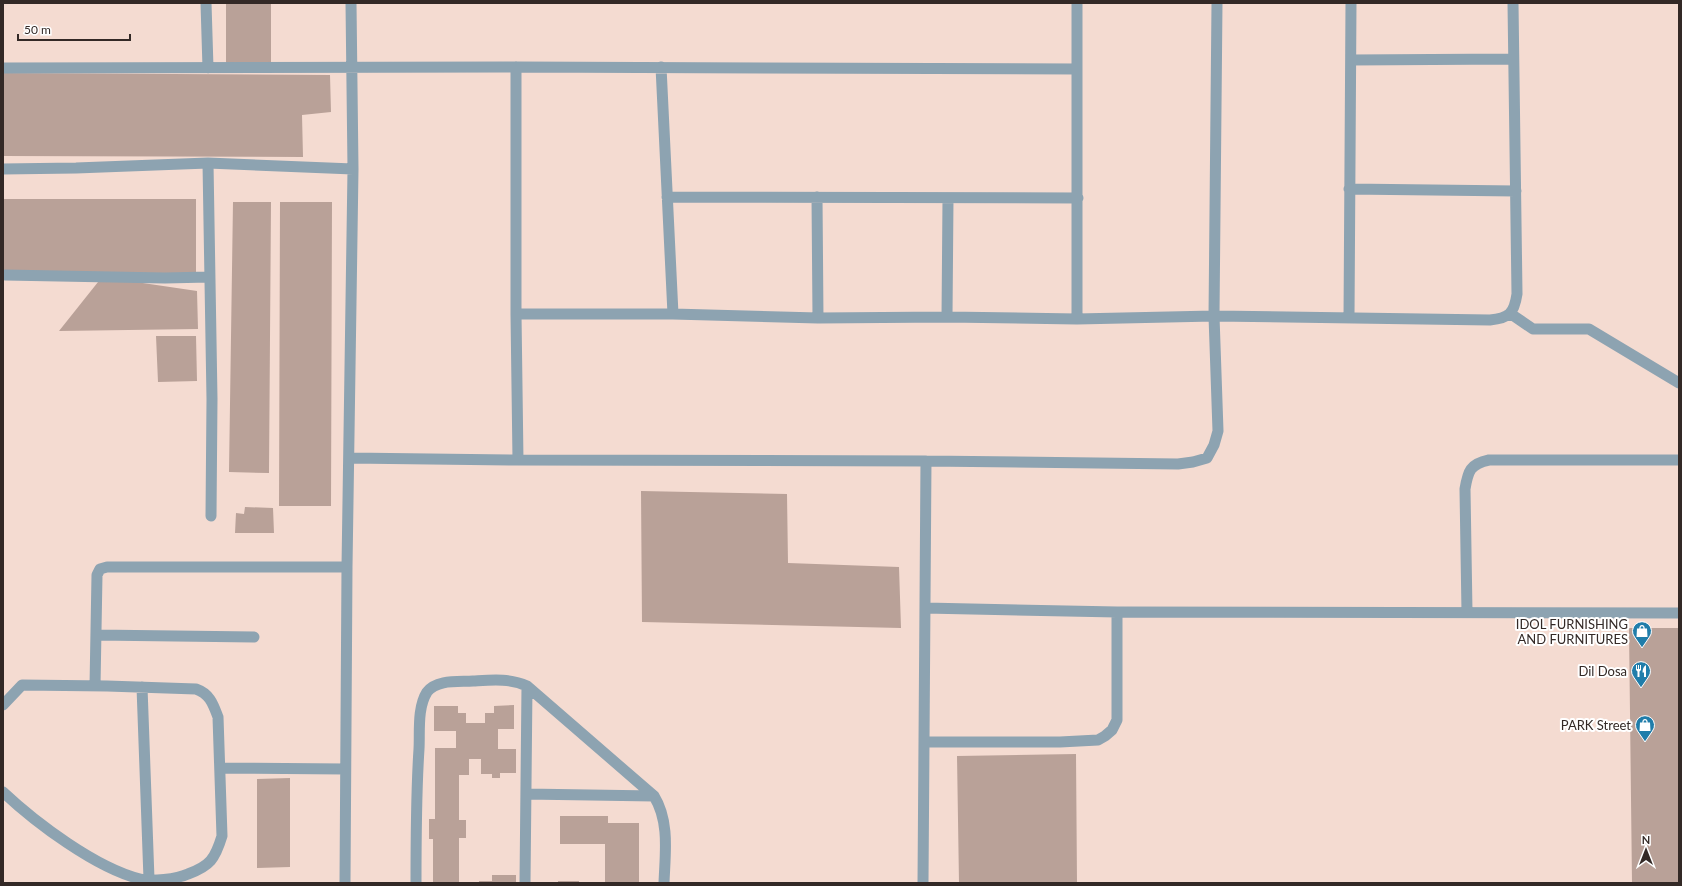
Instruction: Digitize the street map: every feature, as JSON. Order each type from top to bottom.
[{"type":"street","points":[[206,3],[208,68]]},
{"type":"street","points":[[345,883],[347,567],[350,458],[353,169],[351,3]]},
{"type":"street","points":[[1077,3],[1078,320]]},
{"type":"street","points":[[350,458],[1178,464],[1207,458],[1214,445],[1218,431],[1214,316],[1217,3]]},
{"type":"street","points":[[1349,318],[1351,3]]},
{"type":"street","points":[[516,314],[673,314],[818,318],[1078,320],[1214,316],[1502,319],[1511,314],[1516,304],[1517,294],[1513,3]]},
{"type":"street","points":[[1351,60],[1513,59]]},
{"type":"street","points":[[516,67],[516,314],[518,460]]},
{"type":"street","points":[[3,68],[351,69],[661,67],[1077,69]]},
{"type":"street","points":[[661,67],[673,314]]},
{"type":"street","points":[[3,168],[76,168],[208,163],[353,169]]},
{"type":"street","points":[[208,163],[212,399],[211,516]]},
{"type":"street","points":[[1349,189],[1516,191]]},
{"type":"street","points":[[667,197],[948,199],[1078,198]]},
{"type":"street","points":[[817,197],[818,318]]},
{"type":"street","points":[[947,318],[948,199]]},
{"type":"street","points":[[5,275],[165,278],[210,277]]},
{"type":"street","points":[[1511,314],[1533,329],[1589,329],[1679,383]]},
{"type":"street","points":[[1467,612],[1465,489],[1467,477],[1471,468],[1478,462],[1489,460],[1679,460]]},
{"type":"street","points":[[923,883],[926,461]]},
{"type":"street","points":[[95,686],[97,575],[100,569],[107,567],[347,567]]},
{"type":"street","points":[[925,608],[1117,612],[1679,613]]},
{"type":"street","points":[[924,742],[1060,742],[1098,740],[1105,736],[1112,730],[1117,720],[1117,612]]},
{"type":"street","points":[[96,635],[254,637]]},
{"type":"street","points":[[416,883],[416,796],[420,717],[427,692],[435,686],[444,683],[510,681],[519,682],[527,686],[654,796],[662,812],[664,824],[666,846],[664,883]]},
{"type":"street","points":[[3,705],[22,685],[196,689],[205,692],[213,703],[218,717],[222,836],[218,851],[209,864],[199,870],[177,879],[142,880],[112,869],[69,844],[3,792]]},
{"type":"street","points":[[525,883],[527,686]]},
{"type":"street","points":[[142,687],[149,879]]},
{"type":"street","points":[[220,768],[345,768]]},
{"type":"street","points":[[526,794],[654,796]]},
{"type":"building","points":[[226,3],[271,3],[271,66],[226,65]]},
{"type":"building","points":[[3,73],[330,75],[331,112],[302,115],[303,157],[3,156]]},
{"type":"building","points":[[3,199],[196,199],[196,274],[3,271]]},
{"type":"building","points":[[233,202],[271,202],[269,473],[229,472]]},
{"type":"building","points":[[280,202],[332,202],[331,506],[279,506]]},
{"type":"building","points":[[102,277],[197,291],[198,329],[59,331]]},
{"type":"building","points":[[156,336],[196,336],[197,381],[158,382]]},
{"type":"building","points":[[641,491],[787,494],[788,563],[899,567],[901,628],[642,622]]},
{"type":"building","points":[[245,507],[273,508],[274,533],[235,533],[236,513],[244,514]]},
{"type":"building","points":[[1629,628],[1679,628],[1679,883],[1632,883]]},
{"type":"building","points":[[514,705],[514,729],[498,729],[498,749],[516,749],[516,773],[500,773],[500,778],[492,778],[492,774],[481,774],[481,759],[469,759],[469,775],[459,775],[459,820],[466,820],[466,838],[459,838],[459,883],[433,883],[433,839],[429,839],[429,819],[435,819],[435,748],[456,748],[456,731],[434,731],[434,706],[458,706],[458,713],[466,713],[466,723],[485,723],[485,713],[494,713],[494,706]]},
{"type":"building","points":[[1076,754],[1077,883],[959,883],[957,756]]},
{"type":"building","points":[[290,778],[290,867],[257,868],[257,779]]},
{"type":"building","points":[[560,816],[608,816],[608,823],[639,823],[639,883],[605,883],[605,844],[560,844]]},
{"type":"building","points":[[492,875],[516,875],[516,883],[479,883],[479,881],[492,881]]},
{"type":"building","points":[[558,881],[579,881],[579,883],[558,883]]},
{"type":"place","name":"IDOL FURNISHING AND FURNITURES","points":[[1642,648]]},
{"type":"place","name":"Dil Dosa","points":[[1641,688]]},
{"type":"place","name":"PARK Street","points":[[1645,742]]}]
